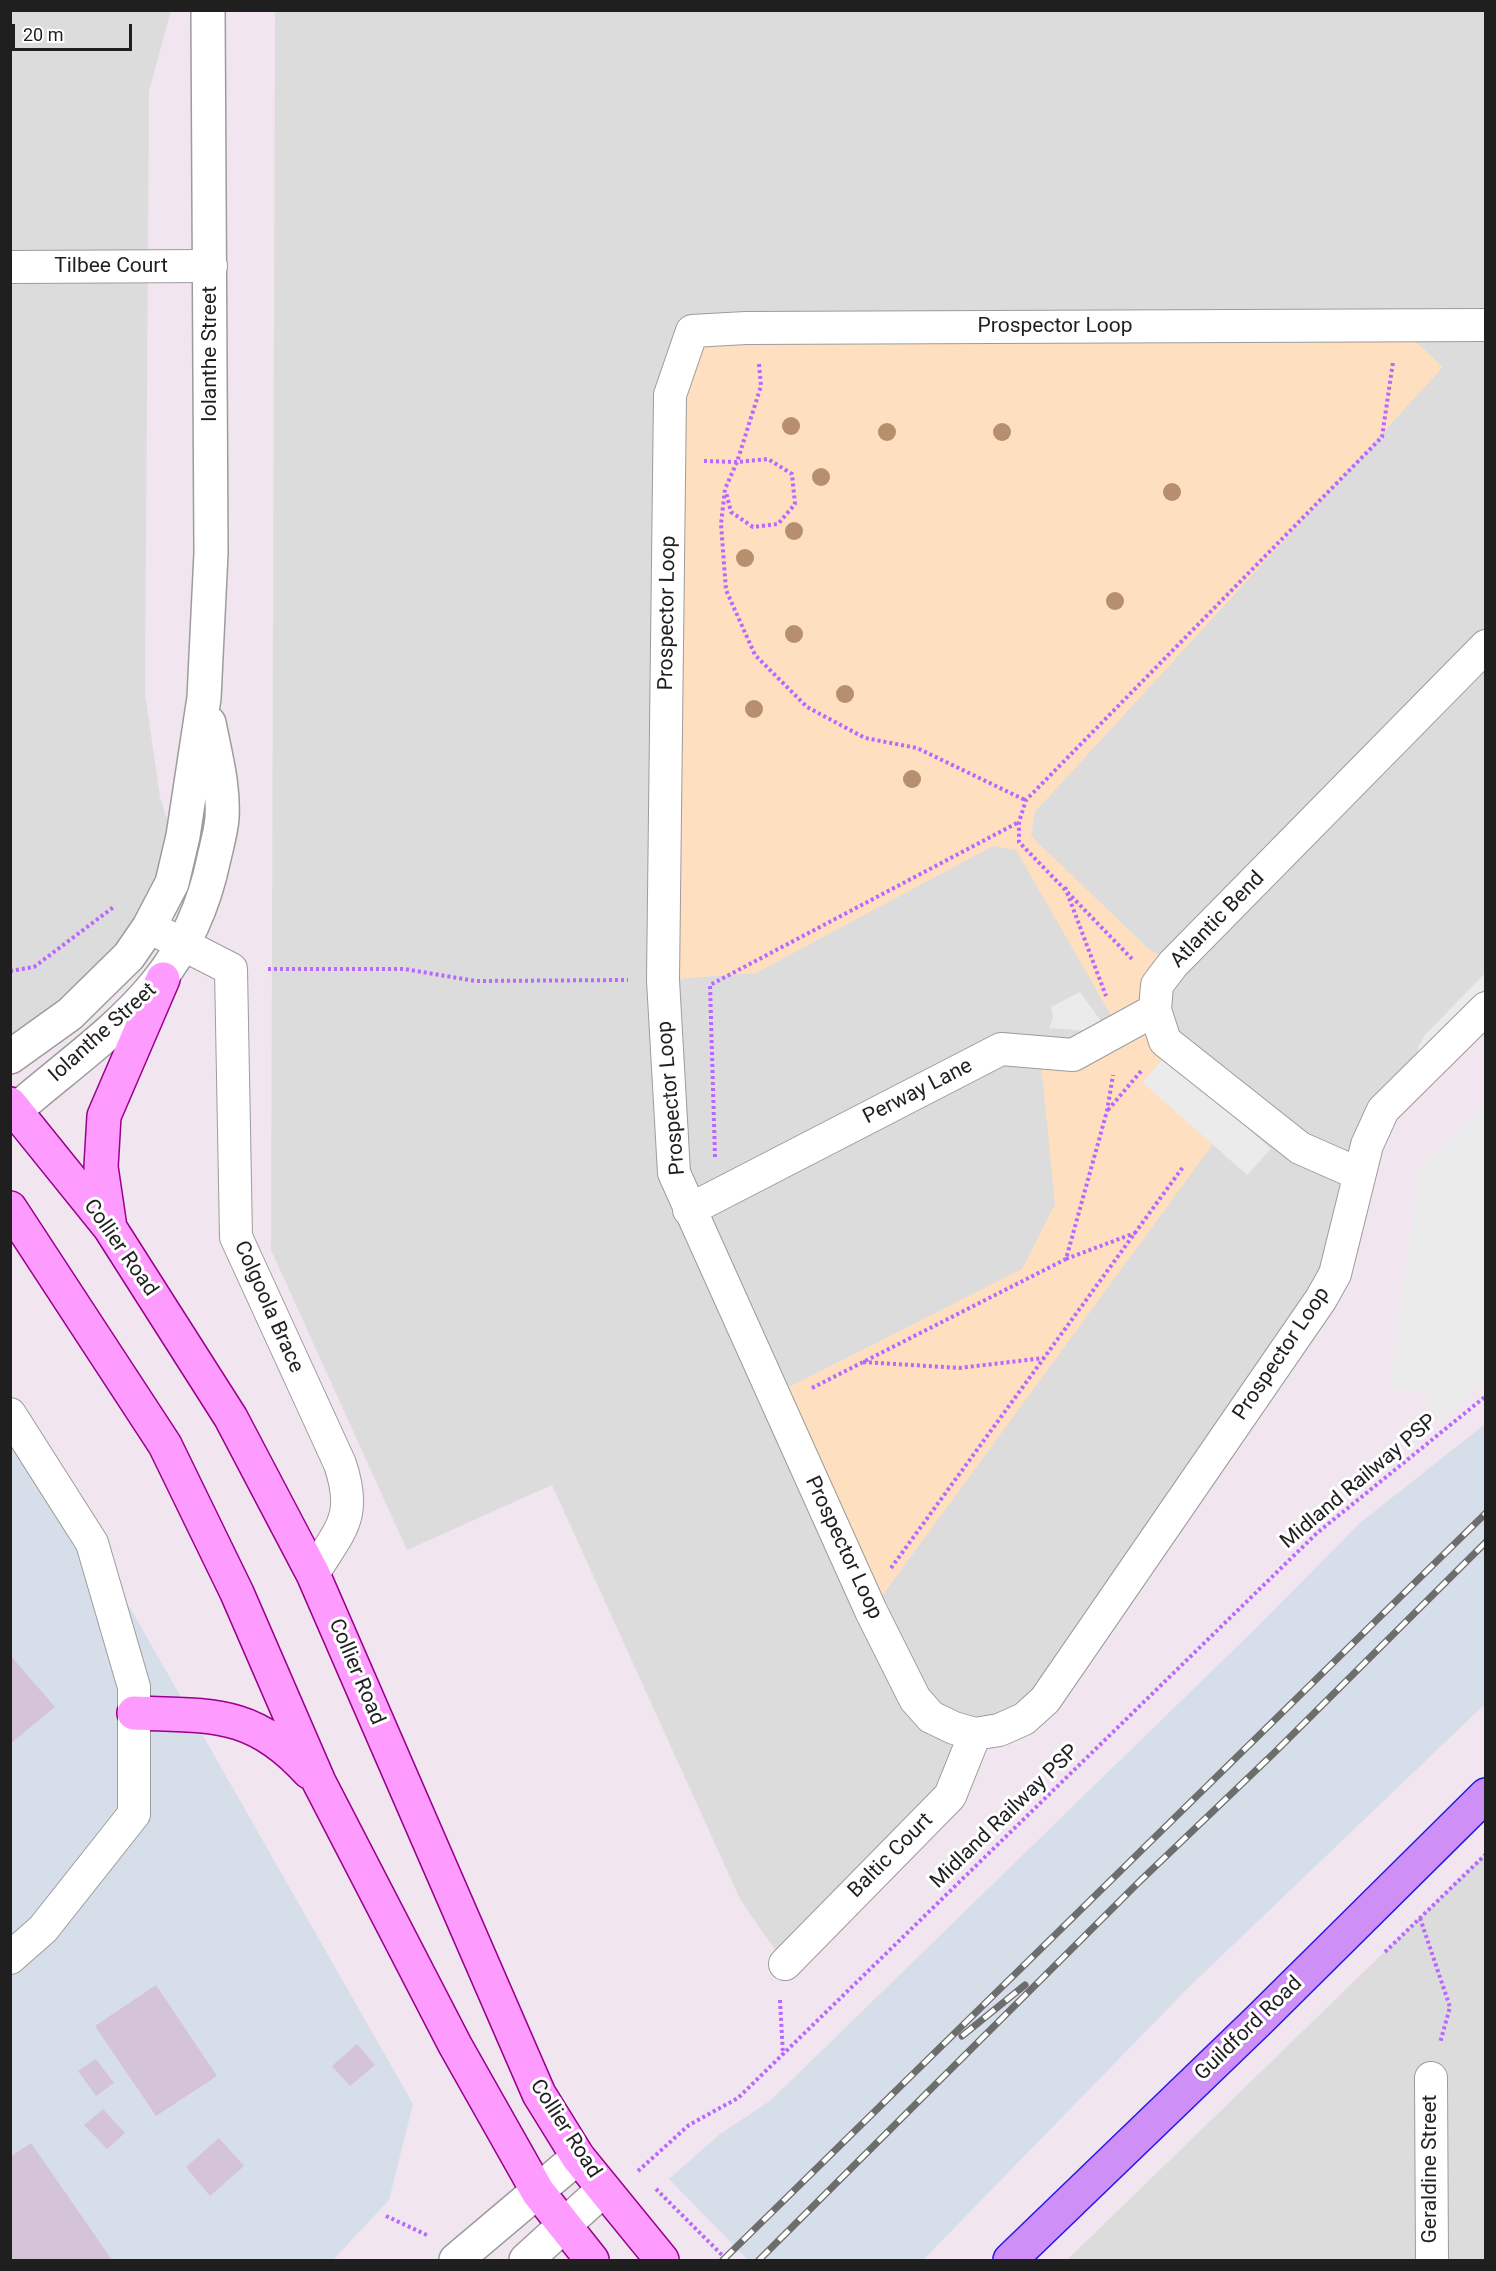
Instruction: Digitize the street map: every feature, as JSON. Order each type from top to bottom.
[{"type":"highway","name":"Guildford Road","points":[[1010,2260],[1260,2019],[1485,1795]]},
{"type":"main road","points":[[110,1228],[101,1167],[104,1116],[163,979]]},
{"type":"main road","name":"Collier Road","points":[[12,1109],[110,1228],[231,1418],[313,1574],[539,2094],[578,2157],[662,2260]]},
{"type":"main road","points":[[10,1208],[165,1445],[237,1593],[319,1782],[461,2055],[538,2192],[563,2227],[592,2260]]},
{"type":"main road","points":[[134,1713],[212,1716],[241,1722],[271,1738],[297,1758],[319,1782]]},
{"type":"street","name":"Iolanthe Street","points":[[10,1056],[70,1014],[129,956],[149,927],[172,883],[183,836],[204,698],[211,553],[208,10]]},
{"type":"street","name":"Tilbee Court","points":[[10,267],[211,267]]},
{"type":"street","name":"Prospector Loop","points":[[1485,325],[746,328],[692,331],[670,395],[663,980],[674,1173],[872,1611],[915,1699],[931,1717],[954,1728],[975,1734],[999,1730],[1024,1719],[1045,1700],[1301,1328],[1335,1274],[1367,1145],[1383,1110],[1485,1008]]},
{"type":"street","name":"Atlantic Bend","points":[[1156,998],[1173,964],[1485,646]]},
{"type":"street","name":"Iolanthe Street","points":[[12,1109],[136,1008],[163,979],[183,945],[209,886],[222,819],[222,793],[204,698]]},
{"type":"street","points":[[149,927],[231,969]]},
{"type":"street","name":"Colgoola Brace","points":[[231,969],[236,1237],[340,1464],[348,1488],[349,1509],[313,1574]]},
{"type":"street","name":"Perway Lane","points":[[689,1210],[1001,1049],[1073,1055],[1120,1031],[1156,998]]},
{"type":"street","points":[[1156,998],[1165,1041],[1300,1148],[1359,1174]]},
{"type":"street","points":[[10,1414],[92,1543],[134,1687],[134,1814],[43,1929],[10,1958]]},
{"type":"street","name":"Baltic Court","points":[[784,1964],[950,1796],[975,1734]]},
{"type":"street","name":"Geraldine Street","points":[[1431,2078],[1432,2260]]},
{"type":"street","points":[[456,2260],[578,2157]]},
{"type":"street","points":[[526,2260],[604,2189]]},
{"type":"path","points":[[1156,998],[1065,887],[1019,842],[1019,822],[1026,800],[1382,437],[1398,325]]},
{"type":"path","points":[[758,363],[761,386],[725,489],[721,524],[726,590],[755,655],[807,707],[865,738],[917,748],[1026,800]]},
{"type":"path","points":[[670,460],[736,462],[768,459],[792,474],[795,504],[778,524],[753,527],[731,512],[725,489]]},
{"type":"path","points":[[716,1196],[710,985],[1019,822]]},
{"type":"path","points":[[1065,887],[1120,1031],[1107,1111],[1066,1259]]},
{"type":"path","points":[[10,971],[34,967],[98,922],[118,903],[149,927]]},
{"type":"path","points":[[231,969],[405,969],[475,981],[663,980]]},
{"type":"path","points":[[1107,1111],[1165,1041]]},
{"type":"path","points":[[887,1558],[892,1568],[1182,1167]]},
{"type":"path","points":[[816,1398],[812,1387],[1066,1259],[1135,1233]]},
{"type":"path","points":[[862,1362],[959,1368],[1045,1358]]},
{"type":"path","name":"Midland Railway PSP","points":[[646,2179],[638,2171],[688,2125],[738,2098],[1317,1533],[1485,1396]]},
{"type":"path","points":[[1420,1918],[1449,2007],[1431,2078]]},
{"type":"path","points":[[783,2055],[779,2010],[784,1964]]},
{"type":"path","points":[[654,2187],[727,2260]]},
{"type":"shaded area","points":[[11,11],[171,11],[149,91],[145,693],[160,797],[172,835],[149,927],[11,1051]]},
{"type":"shaded area","points":[[275,11],[1485,11],[1485,1008],[1383,1110],[1344,1245],[1045,1700],[999,1730],[950,1796],[785,1964],[741,1901],[552,1485],[407,1550],[271,1250]]},
{"type":"shaded area","points":[[1398,325],[1443,367],[1035,812],[1031,836],[1149,949],[1173,964],[1155,1010],[1243,1103],[871,1611],[773,1395],[1022,1269],[1055,1204],[1040,1053],[1120,1031],[1016,850],[993,846],[756,973],[663,980],[670,395],[692,331]]},
{"type":"shaded area","points":[[1485,973],[1485,991],[1419,1055],[1418,1047],[1425,1035]]},
{"type":"shaded area","points":[[1080,992],[1101,1021],[1089,1031],[1049,1028],[1053,1018],[1051,1007]]},
{"type":"shaded area","points":[[1166,1056],[1271,1149],[1247,1175],[1142,1082]]},
{"type":"shaded area","points":[[1485,1103],[1485,1380],[1439,1425],[1423,1393],[1389,1388],[1420,1166]]},
{"type":"shaded area","points":[[10,1411],[100,1555],[413,2104],[389,2200],[333,2260],[11,2260]]},
{"type":"shaded area","points":[[1485,1424],[1485,1704],[1188,1988],[923,2260],[748,2260],[669,2179],[720,2134],[770,2101],[1254,1630],[1360,1523]]},
{"type":"shaded area","points":[[1485,1854],[1485,2260],[1067,2260],[1202,2129]]},
{"type":"building","points":[[10,1655],[55,1707],[10,1744]]},
{"type":"building","points":[[156,1985],[217,2076],[156,2116],[95,2026]]},
{"type":"building","points":[[357,2044],[375,2065],[350,2086],[332,2066]]},
{"type":"building","points":[[96,2059],[114,2083],[96,2096],[78,2071]]},
{"type":"building","points":[[103,2109],[125,2133],[107,2149],[84,2125]]},
{"type":"building","points":[[219,2138],[244,2166],[210,2196],[186,2167]]},
{"type":"building","points":[[31,2143],[112,2260],[10,2260],[10,2157]]},
{"type":"railway","points":[[723,2260],[1486,1513]]},
{"type":"railway","points":[[759,2260],[1140,1881],[1273,1754],[1486,1542]]},
{"type":"railway","points":[[962,2036],[1025,1985]]}]
